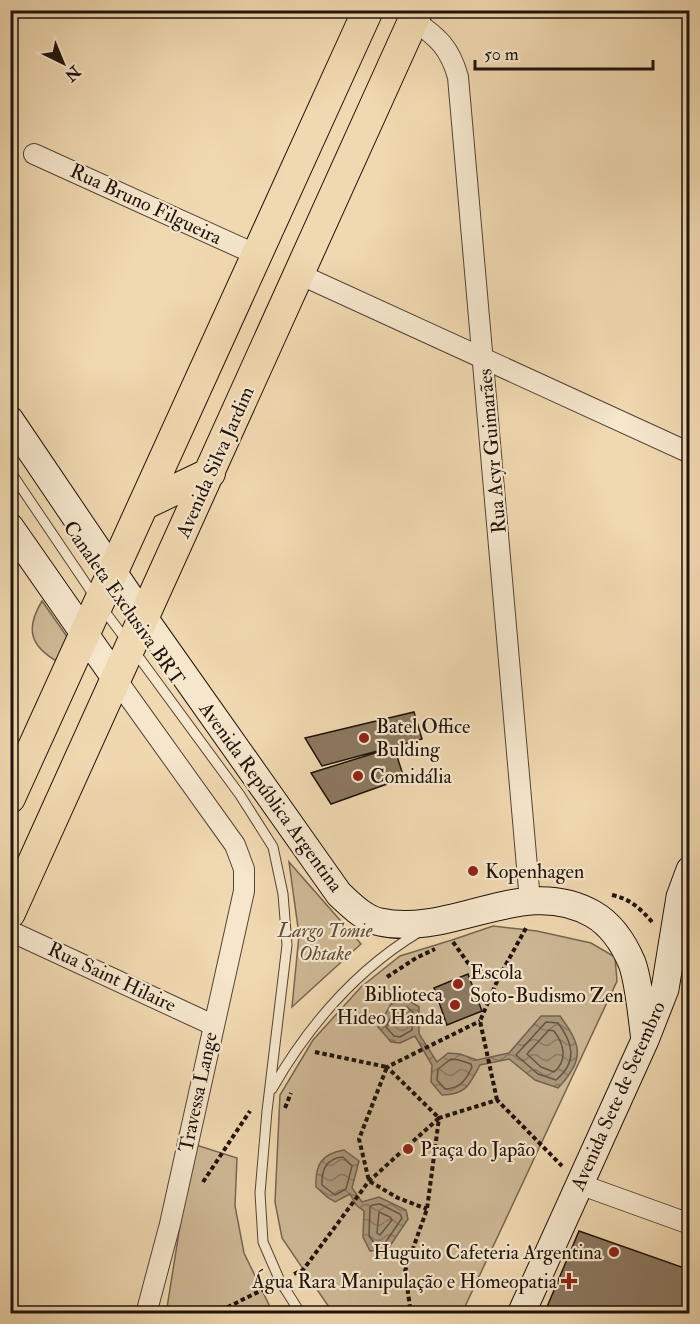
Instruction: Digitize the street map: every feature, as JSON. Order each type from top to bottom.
[{"type":"main road","points":[[10,798],[368,10]]},
{"type":"main road","name":"Avenida Silva Jardim","points":[[10,913],[415,15]]},
{"type":"main road","points":[[143,505],[210,473]]},
{"type":"street","name":"Rua Acyr Guimarães","points":[[415,15],[445,46],[454,62],[458,77],[530,901]]},
{"type":"street","name":"Rua Bruno Filgueira","points":[[34,154],[257,255]]},
{"type":"street","points":[[299,274],[690,453]]},
{"type":"street","name":"Avenida República Argentina","points":[[10,420],[144,618],[339,894],[357,911],[378,922],[443,932],[493,907],[530,901],[557,901],[583,909],[601,918],[619,937],[633,965],[645,1040]]},
{"type":"street","points":[[10,526],[116,679]]},
{"type":"street","name":"Travessa Lange","points":[[116,679],[235,845],[244,869],[244,891],[170,1224],[146,1314]]},
{"type":"street","name":"Avenida Sete de Setembro","points":[[521,1314],[645,1040],[665,989],[680,897],[690,870]]},
{"type":"street","name":"Rua Saint Hilaire","points":[[10,931],[213,1025]]},
{"type":"street","points":[[579,1184],[690,1224]]},
{"type":"lane","name":"Canaleta Exclusiva BRT","points":[[10,471],[99,603],[240,795],[273,847],[283,894],[288,945],[269,1094],[260,1193],[263,1242],[280,1281],[301,1314]]},
{"type":"lane","name":"Canaleta Exclusiva BRT","points":[[269,1094],[313,1025],[344,992],[395,947],[443,932]]},
{"type":"path","points":[[625,898],[641,909],[653,924]]},
{"type":"path","points":[[530,901],[531,918],[498,979],[480,1021],[497,1100],[579,1184]]},
{"type":"path","points":[[443,932],[468,963],[498,979]]},
{"type":"path","points":[[443,932],[462,937]]},
{"type":"path","points":[[382,981],[416,958],[443,932]]},
{"type":"path","points":[[427,1209],[398,1198],[369,1181],[359,1139],[387,1067],[480,1021]]},
{"type":"path","points":[[309,1062],[320,1045]]},
{"type":"path","points":[[315,1052],[387,1067],[440,1118]]},
{"type":"path","points":[[284,1111],[291,1092]]},
{"type":"path","points":[[214,1314],[303,1270],[369,1181],[440,1118],[497,1100]]},
{"type":"path","points":[[199,1187],[249,1111]]},
{"type":"path","points":[[416,1314],[410,1307],[405,1271],[427,1209],[440,1118]]},
{"type":"green space","points":[[42,601],[68,638],[58,662],[41,650],[33,636],[33,620]]},
{"type":"green space","name":"Largo Tomie Ohtake","points":[[289,862],[361,944],[292,1007],[299,935]]},
{"type":"green space","name":"Praça do Japão","points":[[493,926],[537,931],[591,943],[615,957],[617,981],[462,1313],[333,1313],[282,1238],[275,1202],[280,1095],[313,1040],[361,987],[400,956]]},
{"type":"green space","points":[[193,1144],[237,1158],[235,1206],[244,1253],[273,1313],[166,1314]]},
{"type":"water","points":[[408,1000],[419,1007],[419,1034],[437,1062],[448,1053],[460,1054],[477,1060],[509,1053],[541,1016],[560,1016],[576,1044],[577,1052],[573,1069],[558,1088],[535,1080],[509,1059],[480,1065],[466,1087],[457,1093],[442,1095],[431,1082],[432,1065],[415,1036],[400,1043],[391,1042],[378,1027],[391,1004]]},
{"type":"water","points":[[344,1150],[359,1161],[352,1188],[362,1202],[379,1197],[406,1210],[408,1219],[388,1249],[370,1251],[363,1237],[364,1211],[356,1205],[350,1194],[335,1202],[316,1187],[318,1167],[321,1162],[330,1154]]},
{"type":"building","name":"Batel Office Bulding","points":[[414,712],[422,739],[322,766],[305,738]]},
{"type":"building","name":"Comidália","points":[[394,747],[404,778],[331,804],[311,773]]},
{"type":"building","points":[[468,974],[482,1011],[447,1025],[434,988]]},
{"type":"building","points":[[579,1231],[690,1270],[690,1314],[544,1314]]},
{"type":"place","name":"Batel Office Bulding","points":[[364,738]]},
{"type":"place","name":"Comidália","points":[[358,776]]},
{"type":"place","name":"Kopenhagen","points":[[473,871]]},
{"type":"place","name":"Escola Soto-Budismo Zen","points":[[458,984]]},
{"type":"place","name":"Biblioteca Hideo Handa","points":[[455,1005]]},
{"type":"place","name":"Praça do Japão","points":[[408,1149]]},
{"type":"place","name":"Huguito Cafeteria Argentina","points":[[614,1252]]},
{"type":"place","name":"Água Rara Manipulação e Homeopatia","points":[[569,1281]]}]
